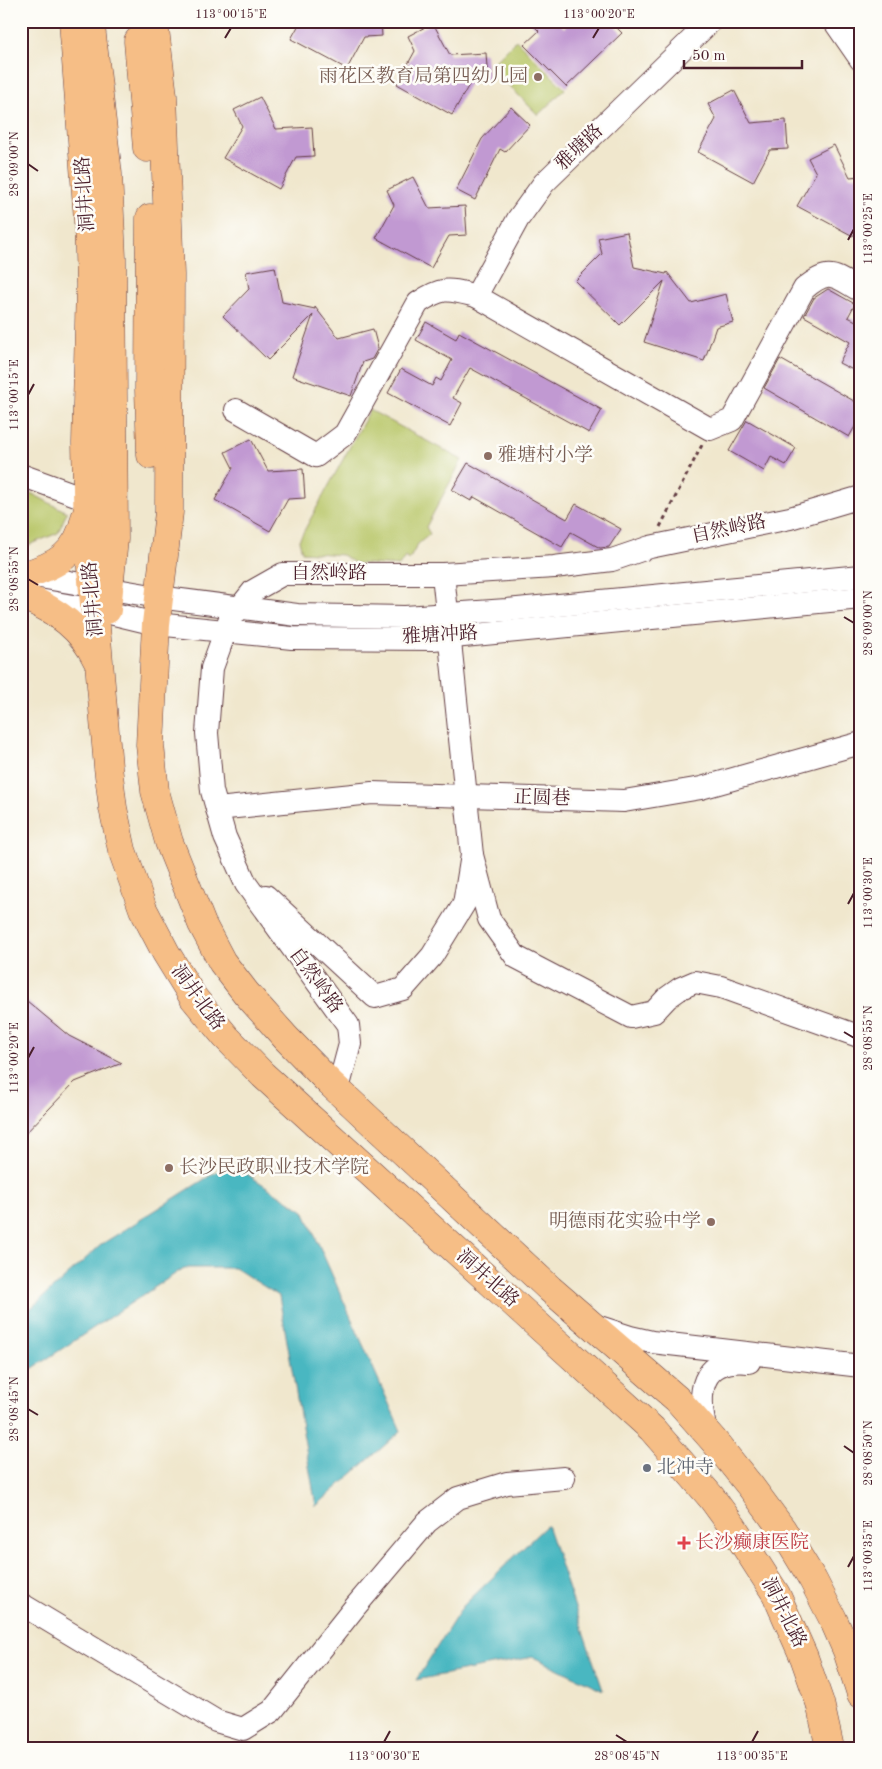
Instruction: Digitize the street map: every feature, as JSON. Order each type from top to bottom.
[{"type":"main road","points":[[135,21],[144,108],[150,196],[149,389],[152,465],[164,554]]},
{"type":"main road","name":"洞井北路","points":[[154,21],[163,96],[170,275],[169,512],[157,610],[150,745],[155,791],[169,842],[187,889],[202,924],[228,970],[286,1038],[580,1316],[677,1399],[706,1432],[782,1529],[814,1580],[834,1619],[861,1694]]},
{"type":"main road","points":[[82,24],[108,174],[112,258],[111,337],[114,539],[101,599]]},
{"type":"main road","name":"洞井北路","points":[[82,24],[90,285],[86,443],[88,534],[101,599],[101,668],[113,808],[122,850],[143,909],[166,954],[193,997],[226,1037],[263,1075],[652,1429],[683,1463],[733,1527],[776,1594],[808,1666],[820,1702],[830,1748]]},
{"type":"main road","points":[[87,503],[83,528],[78,542],[68,554],[23,586],[45,606],[73,625],[91,648],[101,668]]},
{"type":"street","name":"雅塘路","points":[[476,296],[518,219],[544,183],[711,21]]},
{"type":"street","points":[[834,21],[861,60]]},
{"type":"street","points":[[236,410],[316,456],[346,434],[418,303],[433,293],[449,289],[476,296],[710,429],[732,420],[804,289],[818,277],[832,275],[861,292]]},
{"type":"street","points":[[21,475],[87,503]]},
{"type":"street","name":"自然岭路","points":[[338,1089],[350,1044],[348,1025],[246,884],[225,837],[225,808],[212,791],[207,733],[212,668],[229,622],[253,591],[283,574],[443,574],[554,567],[612,560],[650,547],[790,518],[861,497]]},
{"type":"street","points":[[443,574],[472,855],[489,919],[516,957],[632,1016],[654,1012],[667,998],[681,988],[695,982],[721,987],[861,1037]]},
{"type":"street","name":"雅塘冲路","points":[[157,610],[240,608],[297,615],[405,617],[517,609],[861,576]]},
{"type":"street","name":"雅塘冲路","points":[[23,586],[157,610],[225,631],[292,638],[450,638],[861,598]]},
{"type":"street","name":"正圆巷","points":[[225,808],[372,793],[624,801],[701,788],[861,743]]},
{"type":"street","points":[[225,808],[237,850],[252,884],[376,997],[403,989],[432,956],[464,904],[472,855]]},
{"type":"street","points":[[580,1316],[596,1326],[652,1342],[861,1366]]},
{"type":"street","points":[[706,1432],[702,1415],[701,1392],[709,1374],[715,1368],[726,1363],[736,1361],[861,1375]]},
{"type":"street","points":[[21,1604],[216,1721],[243,1729],[272,1711],[426,1522],[458,1498],[507,1483],[564,1478]]},
{"type":"path","points":[[650,547],[710,429]]},
{"type":"green space","points":[[516,40],[565,89],[538,115],[490,66]]},
{"type":"green space","points":[[370,410],[462,460],[426,527],[430,534],[418,544],[409,560],[405,557],[399,566],[355,563],[342,555],[302,552],[299,540]]},
{"type":"green space","points":[[21,488],[67,512],[58,533],[21,548]]},
{"type":"water","points":[[230,1163],[304,1211],[401,1431],[316,1506],[279,1296],[235,1268],[184,1268],[21,1376],[21,1317],[102,1244]]},
{"type":"water","points":[[547,1525],[603,1690],[533,1657],[416,1680],[463,1606]]},
{"type":"building","points":[[301,21],[314,26],[317,21],[381,21],[382,36],[364,37],[347,69],[291,39]]},
{"type":"building","points":[[529,21],[558,21],[564,28],[570,21],[610,21],[622,33],[566,87],[524,45],[539,31]]},
{"type":"building","points":[[433,23],[450,55],[486,53],[488,82],[470,83],[452,115],[397,84],[415,51],[408,36]]},
{"type":"building","points":[[734,90],[751,123],[786,120],[788,149],[770,150],[753,182],[698,152],[716,119],[708,104]]},
{"type":"building","points":[[260,97],[276,129],[312,127],[314,156],[296,157],[279,189],[223,158],[242,126],[234,110]]},
{"type":"building","points":[[511,107],[530,125],[505,152],[500,149],[475,200],[456,190],[482,139]]},
{"type":"building","points":[[834,145],[850,177],[861,176],[861,222],[853,236],[797,206],[816,173],[808,158]]},
{"type":"building","points":[[413,177],[429,208],[465,206],[467,235],[449,236],[431,268],[376,238],[394,205],[387,190]]},
{"type":"building","points":[[627,232],[634,267],[666,274],[667,272],[691,303],[726,294],[733,322],[716,327],[704,361],[644,342],[664,281],[620,325],[575,281],[602,254],[598,238]]},
{"type":"building","points":[[275,267],[282,302],[315,309],[315,307],[339,338],[373,329],[378,348],[372,359],[363,362],[351,396],[292,376],[313,315],[268,360],[223,316],[249,289],[246,272]]},
{"type":"building","points":[[828,289],[855,304],[848,317],[860,323],[861,321],[861,374],[839,363],[850,342],[804,316],[814,298]]},
{"type":"building","points":[[426,322],[456,339],[459,332],[602,410],[589,433],[470,368],[453,398],[462,403],[450,426],[388,393],[401,369],[432,386],[436,378],[441,381],[452,360],[416,340]]},
{"type":"building","points":[[780,359],[861,405],[861,416],[849,437],[764,388]]},
{"type":"building","points":[[747,420],[796,448],[786,465],[771,457],[764,471],[729,451]]},
{"type":"building","points":[[251,439],[268,471],[303,469],[305,498],[288,499],[270,531],[215,500],[233,468],[225,452]]},
{"type":"building","points":[[468,463],[567,519],[576,504],[621,529],[609,547],[600,548],[571,532],[562,547],[474,497],[471,501],[452,490]]},
{"type":"building","points":[[21,996],[69,1036],[122,1063],[75,1082],[21,1138]]},
{"type":"place","name":"雨花区教育局第四幼儿园","points":[[538,77]]},
{"type":"place","name":"雅塘村小学","points":[[488,456]]},
{"type":"place","name":"长沙民政职业技术学院","points":[[169,1168]]},
{"type":"place","name":"明德雨花实验中学","points":[[711,1222]]},
{"type":"place","name":"北冲寺","points":[[647,1468]]},
{"type":"place","name":"长沙癫康医院","points":[[684,1543]]}]
